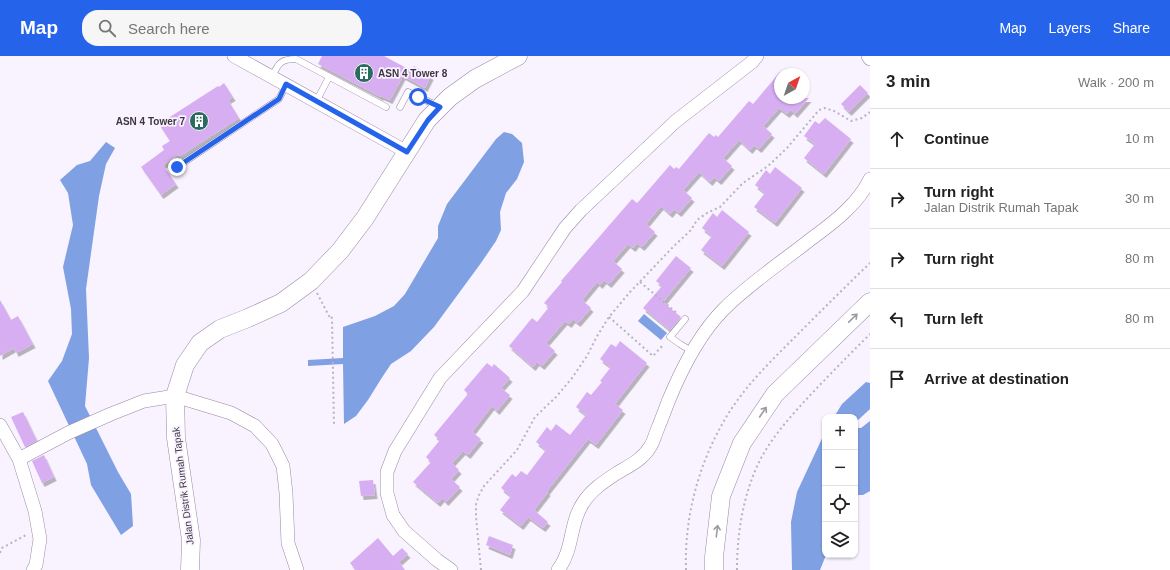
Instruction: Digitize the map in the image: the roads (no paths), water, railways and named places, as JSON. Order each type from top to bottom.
[{"type":"street","points":[[234,56],[407,152]]},
{"type":"street","name":"Jalan Distrik Rumah Tapak","points":[[190,570],[191,540],[176,438],[175,396],[185,365],[200,343],[220,329],[281,303],[311,281],[340,250],[365,218],[428,120],[450,97],[475,79],[518,56]]},
{"type":"street","points":[[451,570],[437,560],[404,531],[393,515],[387,493],[387,472],[395,451],[440,378],[523,291],[565,228],[581,210],[676,121],[752,62],[757,56]]},
{"type":"street","points":[[558,570],[562,565],[569,548],[575,519],[583,502],[594,489],[617,473],[637,462],[650,447],[671,394],[687,361],[706,331],[723,309],[748,287],[829,226],[851,205],[870,179]]},
{"type":"street","points":[[714,570],[721,496],[742,443],[776,394],[870,302]]},
{"type":"street","points":[[19,459],[111,414],[144,401],[175,396],[231,413],[255,426],[272,444],[282,466],[286,493],[288,544],[297,570]]},
{"type":"street","points":[[0,425],[19,459],[34,511],[40,539],[36,565],[33,570]]},
{"type":"lane","points":[[272,77],[278,64],[287,59],[296,59],[386,107]]},
{"type":"lane","points":[[316,102],[329,77]]},
{"type":"lane","points":[[177,167],[279,99],[286,84]]},
{"type":"lane","points":[[400,107],[408,92],[440,107]]},
{"type":"lane","points":[[685,320],[670,336],[693,352]]},
{"type":"water","points":[[504,132],[512,134],[522,143],[524,162],[517,179],[506,193],[500,212],[501,230],[496,241],[434,327],[411,351],[391,364],[356,416],[344,424],[343,364],[308,366],[308,360],[343,358],[343,327],[375,316],[394,306],[405,294],[438,238],[438,226],[447,204],[496,139]]},
{"type":"water","points":[[106,142],[115,148],[106,164],[99,196],[86,289],[89,358],[85,406],[118,472],[131,494],[133,526],[121,535],[91,485],[87,464],[48,381],[62,361],[72,334],[71,309],[63,267],[73,225],[68,193],[60,180],[77,165],[90,161]]},
{"type":"water","points":[[644,314],[667,333],[661,340],[638,321]]},
{"type":"water","points":[[866,382],[870,383],[870,409],[858,420],[858,414],[836,414],[842,404]]},
{"type":"water","points":[[870,421],[870,491],[863,495],[858,495],[858,428],[861,428]]},
{"type":"water","points":[[822,438],[822,558],[825,558],[820,570],[792,570],[791,522],[797,492]]},
{"type":"place","name":"ASN 4 Tower 8","points":[[364,73]]},
{"type":"place","name":"ASN 4 Tower 7","points":[[199,121]]}]
